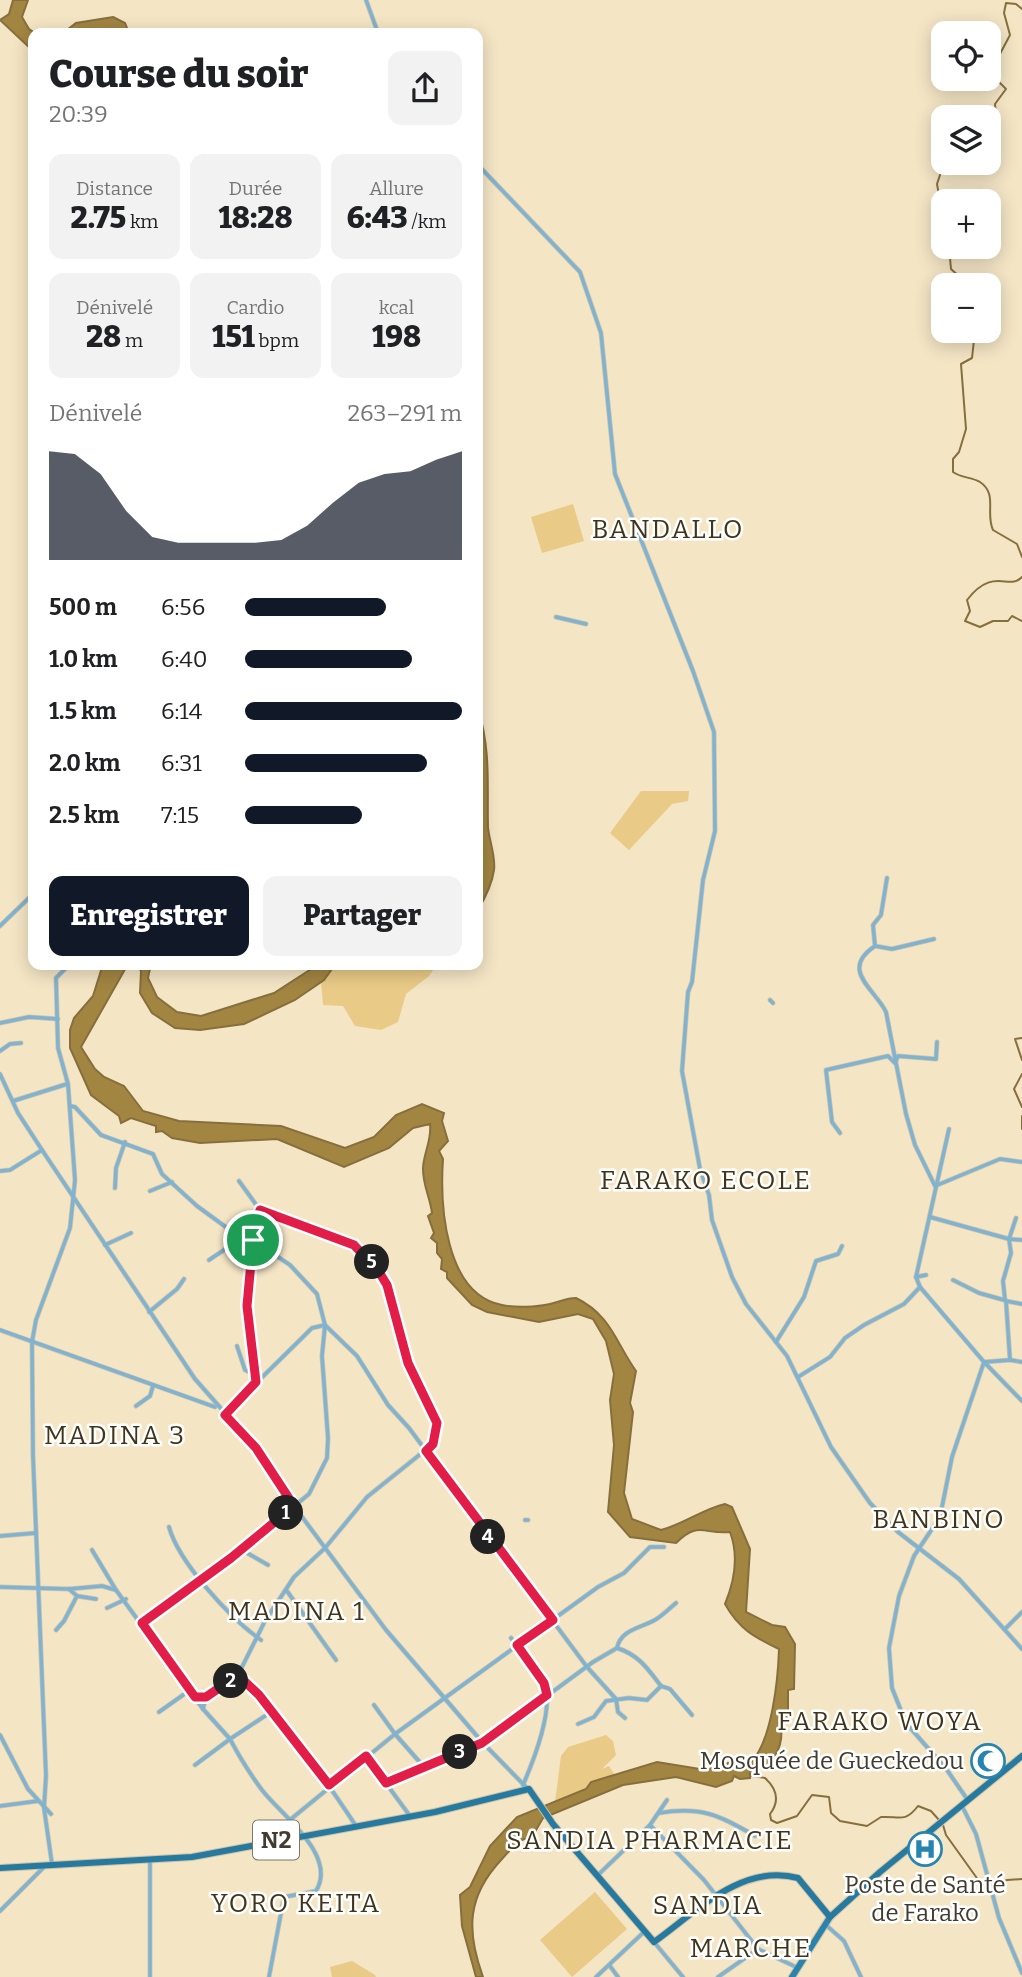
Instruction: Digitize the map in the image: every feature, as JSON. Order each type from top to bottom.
[{"type":"highway","points":[[526,1787],[553,1824],[599,1874],[654,1942],[738,1882],[752,1878],[789,1875],[804,1883],[830,1917],[1022,1756]]},
{"type":"highway","name":"N2","points":[[0,1868],[150,1861],[221,1853],[410,1816],[526,1787]]},
{"type":"main road","points":[[793,1976],[830,1917]]},
{"type":"street","points":[[366,0],[377,28]]},
{"type":"street","points":[[483,170],[580,272],[588,289],[601,333],[615,474],[693,671],[714,732],[715,831],[703,880],[692,982],[688,992],[682,1071],[699,1173],[709,1195],[712,1220],[732,1277],[746,1304],[776,1342],[798,1377],[831,1447],[849,1474],[898,1532],[921,1547],[959,1579],[1006,1628],[1022,1649]]},
{"type":"street","points":[[556,617],[586,624]]},
{"type":"street","points":[[875,946],[873,925],[881,915],[887,878]]},
{"type":"street","points":[[0,926],[28,899]]},
{"type":"street","points":[[875,946],[892,949],[934,939]]},
{"type":"street","points":[[875,946],[862,958],[859,967],[872,995],[886,1012],[915,1145],[936,1183]]},
{"type":"street","points":[[52,1866],[44,1808],[46,1776],[36,1533],[32,1342],[36,1320],[69,1228],[74,1201],[75,1152],[68,1084],[58,1048],[56,978],[64,970]]},
{"type":"street","points":[[0,1023],[29,1017],[58,1019]]},
{"type":"street","points":[[895,1063],[898,1056],[936,1059],[937,1042]]},
{"type":"street","points":[[0,1051],[10,1044],[22,1043]]},
{"type":"street","points":[[840,1133],[832,1122],[828,1104],[826,1070],[888,1056],[895,1063]]},
{"type":"street","points":[[0,1073],[13,1101],[74,1201],[211,1398],[256,1448],[295,1508],[386,1630],[482,1743],[526,1787],[547,1695],[544,1683],[511,1638]]},
{"type":"street","points":[[13,1101],[68,1084]]},
{"type":"street","points":[[70,1106],[75,1107],[101,1135],[153,1154],[158,1169],[217,1221],[253,1240],[300,1273],[313,1288],[321,1305],[325,1325],[322,1356],[327,1458],[309,1494],[242,1550],[142,1623]]},
{"type":"street","points":[[949,1129],[916,1277],[920,1287],[984,1362],[1022,1401]]},
{"type":"street","points":[[116,1188],[116,1168],[125,1142]]},
{"type":"street","points":[[0,1171],[10,1170],[42,1150]]},
{"type":"street","points":[[936,1183],[1000,1159],[1022,1162]]},
{"type":"street","points":[[195,1697],[206,1697],[238,1675],[256,1637],[294,1577],[325,1548],[367,1497],[392,1474],[433,1444],[437,1423],[408,1363],[387,1285],[379,1272],[354,1245],[260,1210],[239,1181]]},
{"type":"street","points":[[150,1191],[172,1182]]},
{"type":"street","points":[[256,1382],[248,1334],[247,1306],[253,1240],[260,1210]]},
{"type":"street","points":[[929,1217],[1009,1239],[1022,1240]]},
{"type":"street","points":[[1010,1360],[1003,1281],[1011,1253],[1009,1239],[1016,1218]]},
{"type":"street","points":[[105,1245],[131,1233]]},
{"type":"street","points":[[209,1260],[243,1237]]},
{"type":"street","points":[[776,1342],[804,1297],[816,1261],[838,1254],[842,1246]]},
{"type":"street","points":[[916,1277],[926,1275]]},
{"type":"street","points":[[149,1312],[177,1289],[184,1279]]},
{"type":"street","points":[[953,1280],[979,1293],[1022,1304]]},
{"type":"street","points":[[798,1377],[830,1357],[845,1338],[904,1304],[920,1287]]},
{"type":"street","points":[[325,1325],[357,1356],[388,1405],[426,1451],[587,1667],[615,1699],[618,1712],[625,1718]]},
{"type":"street","points":[[225,1415],[312,1328],[325,1325]]},
{"type":"street","points":[[0,1330],[219,1408]]},
{"type":"street","points":[[237,1346],[245,1370],[256,1375]]},
{"type":"street","points":[[984,1362],[1022,1362]]},
{"type":"street","points":[[984,1362],[952,1457],[940,1517],[907,1572],[892,1623],[889,1667],[897,1704],[905,1723],[947,1770],[965,1804],[990,1887],[1022,1973]]},
{"type":"street","points":[[136,1406],[150,1396],[153,1386]]},
{"type":"street","points":[[196,1400],[211,1398]]},
{"type":"street","points":[[169,1527],[173,1541],[230,1615],[261,1640]]},
{"type":"street","points":[[0,1536],[36,1533]]},
{"type":"street","points":[[291,1819],[394,1734],[598,1587],[624,1573],[650,1547],[659,1544],[664,1546]]},
{"type":"street","points":[[92,1550],[116,1590],[126,1599],[195,1697],[230,1739],[262,1790],[304,1835],[322,1870],[323,1879],[316,1891],[284,1897],[269,1977]]},
{"type":"street","points":[[242,1550],[268,1565]]},
{"type":"street","points":[[0,1587],[69,1589],[102,1586],[116,1590]]},
{"type":"street","points":[[69,1589],[77,1596],[96,1599]]},
{"type":"street","points":[[287,1591],[336,1660]]},
{"type":"street","points":[[56,1630],[77,1596]]},
{"type":"street","points":[[107,1608],[126,1599]]},
{"type":"street","points":[[386,1783],[482,1743],[617,1648],[618,1642],[630,1630],[656,1620],[676,1603]]},
{"type":"street","points":[[1006,1628],[1022,1612]]},
{"type":"street","points":[[892,1623],[900,1625]]},
{"type":"street","points":[[617,1648],[630,1652],[643,1662],[661,1686],[670,1689],[692,1715]]},
{"type":"street","points":[[238,1675],[329,1785],[356,1826]]},
{"type":"street","points":[[579,1724],[594,1717],[606,1701],[647,1700],[661,1686]]},
{"type":"street","points":[[159,1712],[190,1690]]},
{"type":"street","points":[[204,1709],[206,1697]]},
{"type":"street","points":[[374,1705],[394,1734],[424,1767]]},
{"type":"street","points":[[195,1765],[271,1712]]},
{"type":"street","points":[[0,1735],[28,1789],[51,1814]]},
{"type":"street","points":[[366,1756],[410,1816]]},
{"type":"street","points":[[599,1874],[650,1825],[667,1800]]},
{"type":"street","points":[[0,1806],[38,1801]]},
{"type":"street","points":[[659,1813],[686,1809],[706,1812],[723,1817],[755,1836]]},
{"type":"street","points":[[650,1825],[717,1897],[758,1949],[796,1968]]},
{"type":"street","points":[[150,1861],[150,1977]]},
{"type":"street","points":[[0,1910],[44,1867]]},
{"type":"street","points":[[825,1924],[844,1941],[861,1977]]},
{"type":"street","points":[[596,1977],[645,1931]]},
{"type":"street","points":[[654,1942],[683,1977]]},
{"type":"street","points":[[718,1977],[758,1949]]},
{"type":"street","points":[[151,1964],[156,1968]]},
{"type":"street","points":[[610,1966],[618,1977]]},
{"type":"shaded area","points":[[13,0],[28,0],[22,17],[28,28],[28,46],[0,20],[9,14]]},
{"type":"shaded area","points":[[113,17],[125,23],[127,28],[70,28],[76,23]]},
{"type":"shaded area","points":[[573,504],[584,541],[542,553],[531,517]]},
{"type":"shaded area","points":[[483,730],[487,753],[488,827],[494,865],[483,901]]},
{"type":"shaded area","points":[[641,791],[689,791],[688,801],[672,804],[629,850],[610,833]]},
{"type":"shaded area","points":[[101,970],[125,970],[81,1047],[95,1069],[104,1077],[124,1086],[143,1111],[179,1121],[281,1126],[345,1148],[374,1137],[396,1115],[422,1104],[444,1113],[442,1121],[448,1141],[439,1151],[443,1159],[445,1222],[457,1266],[468,1284],[483,1297],[507,1306],[539,1306],[576,1298],[605,1321],[636,1371],[630,1403],[633,1412],[624,1493],[632,1519],[661,1530],[717,1506],[725,1504],[732,1507],[750,1549],[746,1612],[772,1625],[785,1627],[795,1644],[794,1689],[788,1690],[788,1717],[781,1724],[779,1749],[771,1760],[750,1772],[750,1778],[740,1779],[734,1776],[732,1781],[716,1787],[676,1777],[623,1785],[543,1818],[532,1837],[520,1841],[512,1848],[490,1873],[476,1900],[472,1929],[483,1977],[476,1977],[462,1926],[460,1895],[470,1887],[490,1846],[517,1817],[586,1789],[591,1782],[657,1762],[706,1770],[728,1763],[752,1761],[765,1739],[769,1724],[779,1649],[748,1631],[725,1604],[735,1568],[730,1532],[696,1530],[676,1543],[630,1537],[608,1512],[614,1445],[610,1400],[614,1374],[606,1341],[593,1319],[578,1314],[539,1322],[487,1312],[472,1305],[447,1278],[447,1272],[441,1269],[442,1259],[437,1253],[437,1243],[431,1238],[434,1233],[428,1216],[432,1213],[423,1175],[430,1124],[413,1128],[389,1148],[344,1167],[277,1139],[200,1143],[172,1138],[162,1131],[156,1132],[156,1126],[131,1118],[121,1123],[119,1116],[91,1095],[70,1048],[70,1030],[74,1018],[93,996]]},
{"type":"shaded area","points":[[150,970],[148,978],[157,997],[177,1012],[201,1016],[274,993],[310,970],[331,970],[324,980],[295,1000],[244,1024],[200,1030],[175,1028],[152,1013],[140,993],[141,971]]},
{"type":"shaded area","points":[[331,970],[433,970],[406,994],[398,1022],[381,1030],[355,1026],[343,1006],[323,1005],[321,982]]},
{"type":"shaded area","points":[[606,1735],[613,1741],[616,1755],[602,1769],[609,1766],[615,1775],[591,1782],[586,1789],[555,1802],[561,1756],[568,1747]]},
{"type":"shaded area","points":[[595,1892],[627,1929],[572,1977],[540,1940]]},
{"type":"shaded area","points":[[352,1961],[376,1977],[332,1977],[330,1967]]},
{"type":"waterway","points":[[995,105],[1006,89],[995,78],[992,69],[1010,35],[1004,13],[1006,3],[1016,4],[1022,9]]},
{"type":"waterway","points":[[938,189],[940,175]]},
{"type":"waterway","points":[[950,259],[951,269],[955,273]]},
{"type":"waterway","points":[[974,343],[972,358],[961,364],[966,429],[959,452],[953,459],[953,472],[977,480],[985,487],[990,498],[993,530],[1017,544],[1022,557]]},
{"type":"waterway","points":[[1022,577],[1012,582],[992,581],[976,590],[967,600],[970,611],[965,621],[980,627],[993,621],[1008,621],[1012,616],[1022,621]]},
{"type":"waterway","points":[[1022,1038],[1015,1039],[1022,1060]]},
{"type":"waterway","points":[[1022,1074],[1014,1089],[1022,1107]]},
{"type":"waterway","points":[[1022,1116],[1022,1129]]},
{"type":"waterway","points":[[751,1776],[765,1778],[772,1786],[776,1800],[770,1814],[771,1820],[777,1823],[797,1816],[812,1795],[829,1797],[831,1813],[840,1821],[867,1826],[881,1817],[906,1817],[918,1806],[931,1811],[939,1820]]},
{"type":"waterway","points":[[943,1825],[946,1835],[984,1888],[1007,1880],[1022,1879]]},
{"type":"waterway","points":[[483,1871],[509,1842]]},
{"type":"place","name":"Mosquée de Gueckedou","points":[[988,1761]]},
{"type":"place","name":"Poste de Santé de Farako","points":[[925,1849]]},
{"type":"district","name":"BANDALLO","points":[[668,529]]},
{"type":"district","name":"FARAKO ECOLE","points":[[706,1180]]},
{"type":"district","name":"MADINA 3","points":[[115,1435]]},
{"type":"district","name":"BANBINO","points":[[939,1519]]},
{"type":"district","name":"MADINA 1","points":[[297,1611]]},
{"type":"district","name":"FARAKO WOYA","points":[[880,1721]]},
{"type":"district","name":"SANDIA PHARMACIE","points":[[650,1840]]},
{"type":"district","name":"YORO KEITA","points":[[296,1903]]},
{"type":"district","name":"SANDIA","points":[[708,1905]]},
{"type":"district","name":"MARCHE","points":[[751,1948]]},
{"type":"route","points":[[260,1210],[320,1230],[354,1245],[369,1258],[387,1285],[408,1363],[437,1423],[433,1444],[426,1451],[553,1620],[517,1645],[544,1683],[547,1695],[482,1743],[386,1783],[366,1756],[329,1785],[259,1695],[238,1675],[206,1697],[195,1697],[142,1623],[231,1558],[294,1506],[256,1448],[225,1415],[256,1382],[248,1334],[247,1306],[253,1240],[260,1210]]}]
